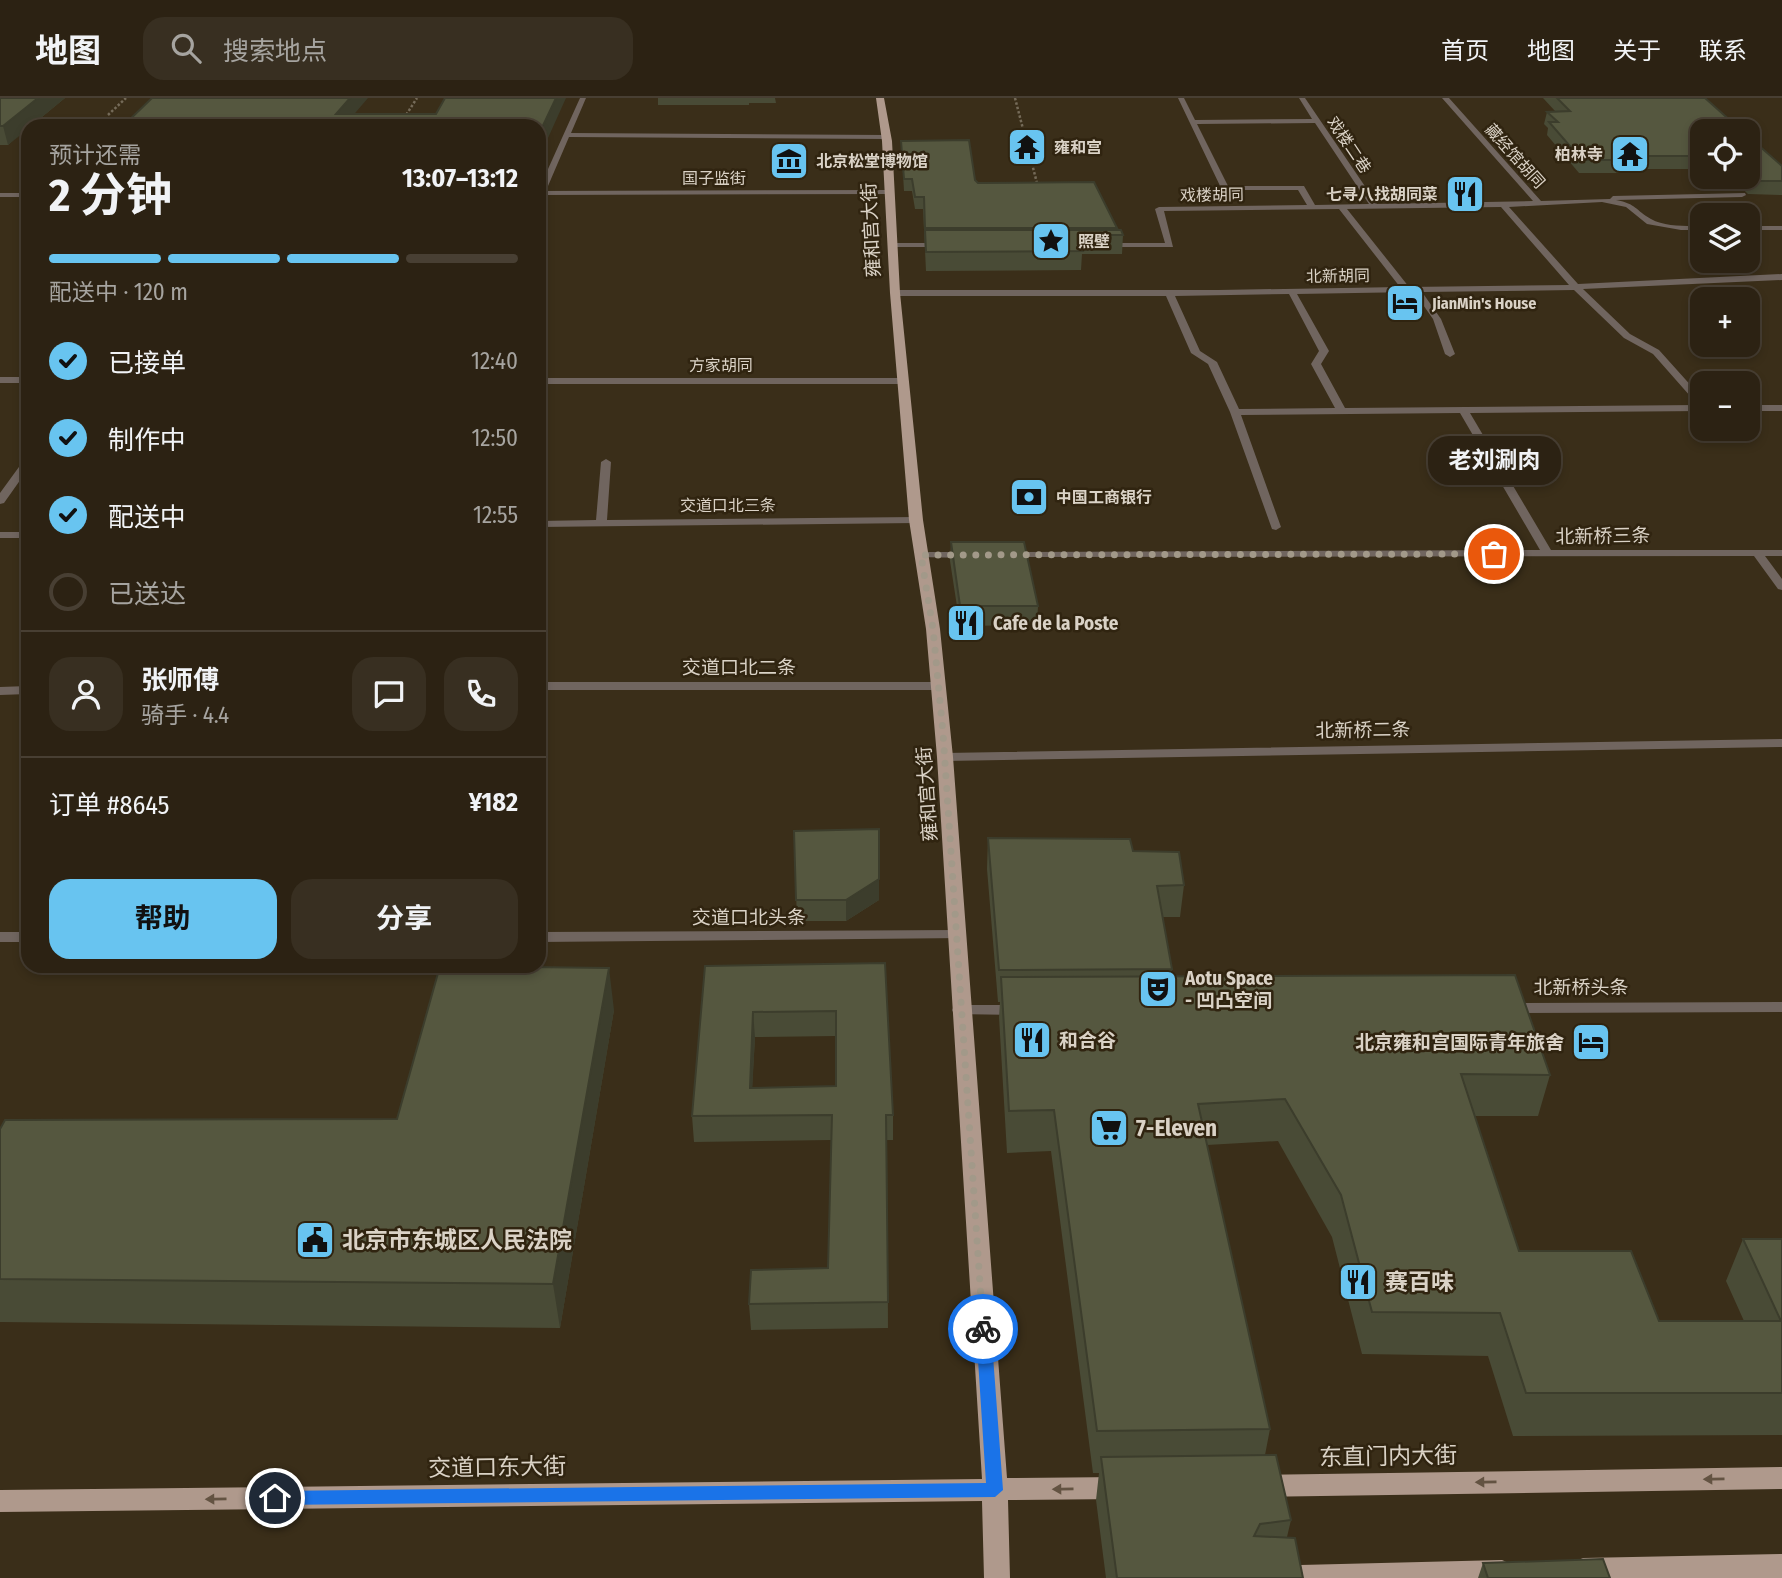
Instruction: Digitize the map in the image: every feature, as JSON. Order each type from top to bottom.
[{"type":"main road","name":"雍和宫大街","points":[[880,98],[886,137],[895,293],[916,520],[939,686],[945,757],[959,935],[960,1010],[995,1490],[997,1578]]},
{"type":"main road","name":"东直门内大街","points":[[1240,1486],[1782,1478]]},
{"type":"main road","points":[[995,1490],[1142,1488]]},
{"type":"main road","name":"交道口东大街","points":[[0,1501],[995,1490]]},
{"type":"main road","points":[[1560,1571],[1782,1566]]},
{"type":"main road","points":[[1261,1578],[1532,1572]]},
{"type":"street","points":[[546,180],[583,98]]},
{"type":"street","points":[[1181,98],[1225,188],[1301,188],[1312,207]]},
{"type":"street","name":"戏楼二巷","points":[[1302,98],[1374,206]]},
{"type":"street","name":"藏经馆胡同","points":[[1445,98],[1537,201]]},
{"type":"street","points":[[1193,122],[1317,121]]},
{"type":"street","points":[[566,135],[886,137]]},
{"type":"street","name":"国子监街","points":[[546,193],[889,192]]},
{"type":"street","points":[[0,195],[21,195]]},
{"type":"street","points":[[1598,200],[1632,195],[1742,195]]},
{"type":"street","points":[[1598,200],[1629,205],[1650,222],[1690,227]]},
{"type":"street","name":"戏楼胡同","points":[[1101,245],[1170,245],[1159,209],[1503,205],[1537,201],[1598,200]]},
{"type":"street","points":[[1503,205],[1576,287],[1627,336],[1656,352],[1690,392]]},
{"type":"street","points":[[1341,207],[1437,319],[1450,354]]},
{"type":"street","points":[[1760,228],[1782,228]]},
{"type":"street","points":[[893,245],[949,245]]},
{"type":"street","name":"北新胡同","points":[[895,293],[1576,287],[1782,277]]},
{"type":"street","points":[[1291,291],[1324,351],[1316,364],[1342,412]]},
{"type":"street","points":[[1169,292],[1196,353],[1212,362],[1235,412],[1276,527]]},
{"type":"street","points":[[0,380],[21,380]]},
{"type":"street","name":"方家胡同","points":[[546,381],[903,381]]},
{"type":"street","points":[[1235,412],[1690,407]]},
{"type":"street","points":[[1760,408],[1782,408]]},
{"type":"street","points":[[1464,411],[1548,554]]},
{"type":"street","points":[[601,521],[606,462]]},
{"type":"street","points":[[0,501],[21,471]]},
{"type":"street","name":"交道口北三条","points":[[546,524],[601,521],[916,520]]},
{"type":"street","points":[[0,535],[21,535]]},
{"type":"street","points":[[1757,553],[1782,587]]},
{"type":"street","name":"北新桥三条","points":[[990,555],[1782,553]]},
{"type":"street","points":[[921,555],[976,555]]},
{"type":"street","name":"交道口北二条","points":[[546,686],[939,686]]},
{"type":"street","points":[[0,691],[21,691]]},
{"type":"street","name":"北新桥二条","points":[[945,757],[1782,743]]},
{"type":"street","name":"交道口北头条","points":[[546,937],[959,935]]},
{"type":"street","points":[[0,937],[21,937]]},
{"type":"street","name":"北新桥头条","points":[[1490,1008],[1782,1007]]},
{"type":"street","points":[[960,1010],[1030,1010]]},
{"type":"path","points":[[108,115],[126,98]]},
{"type":"path","points":[[403,119],[417,98]]},
{"type":"path","points":[[1015,98],[1040,194]]},
{"type":"building","points":[[0,98],[38,98],[0,126]]},
{"type":"building","points":[[152,98],[350,98],[336,114],[436,114],[445,98],[556,98],[546,119],[130,119]]},
{"type":"building","points":[[1557,98],[1705,98],[1729,119],[1690,119],[1690,156],[1633,156],[1637,160],[1582,160],[1549,122],[1558,122],[1547,112],[1570,111]]},
{"type":"building","points":[[969,140],[975,180],[978,183],[1094,182],[1117,228],[925,228],[924,197],[915,197],[912,179],[904,179],[901,141]]},
{"type":"building","points":[[1760,147],[1782,166],[1782,181],[1760,181]]},
{"type":"building","points":[[925,230],[1121,230],[1123,235],[1079,235],[1083,251],[926,252]]},
{"type":"building","points":[[951,542],[1024,542],[1038,606],[960,606]]},
{"type":"building","points":[[879,829],[879,879],[846,900],[796,900],[794,831]]},
{"type":"building","points":[[988,838],[1130,839],[1133,851],[1179,852],[1184,885],[1157,886],[1172,969],[999,970]]},
{"type":"building","points":[[885,963],[893,1115],[886,1115],[888,1302],[749,1304],[751,1270],[828,1268],[832,1115],[692,1116],[705,966]],"holes":[[[836,1011],[836,1086],[750,1088],[753,1012]]]},
{"type":"building","points":[[546,967],[609,968],[553,1284],[0,1279],[0,1129],[5,1120],[397,1119],[438,973],[546,973]]},
{"type":"building","points":[[1515,975],[1550,1075],[1461,1074],[1519,1251],[1631,1251],[1659,1321],[1781,1321],[1743,1239],[1782,1239],[1782,1393],[1526,1393],[1500,1313],[1372,1312],[1341,1195],[1285,1099],[1198,1104],[1270,1429],[1097,1431],[1054,1110],[1009,1111],[1001,977]]},
{"type":"building","points":[[1276,1455],[1291,1520],[1260,1524],[1254,1536],[1295,1538],[1303,1578],[1117,1578],[1101,1457]]},
{"type":"building","points":[[1603,1559],[1610,1578],[1488,1578],[1483,1563]]},
{"type":"way so far","points":[[983,1329],[960,1010],[959,935],[943,733],[933,629],[921,555],[1200,557],[1494,554]]},
{"type":"place","name":"雍和宫","points":[[1027,147]]},
{"type":"place","name":"柏林寺","points":[[1630,154]]},
{"type":"place","name":"北京松堂博物馆","points":[[789,161]]},
{"type":"place","name":"七寻八找胡同菜","points":[[1465,194]]},
{"type":"place","name":"照壁","points":[[1051,241]]},
{"type":"place","name":"JianMin's House","points":[[1405,303]]},
{"type":"place","name":"中国工商银行","points":[[1029,497]]},
{"type":"place","name":"老刘涮肉","points":[[1494,554]]},
{"type":"place","name":"Cafe de la Poste","points":[[966,623]]},
{"type":"place","name":"Aotu Space - 凹凸空间","points":[[1158,989]]},
{"type":"place","name":"和合谷","points":[[1032,1040]]},
{"type":"place","name":"北京雍和宫国际青年旅舍","points":[[1591,1042]]},
{"type":"place","name":"7-Eleven","points":[[1109,1128]]},
{"type":"place","name":"北京市东城区人民法院","points":[[315,1240]]},
{"type":"place","name":"赛百味","points":[[1358,1282]]},
{"type":"route","points":[[275,1498],[995,1490],[983,1329]]}]
